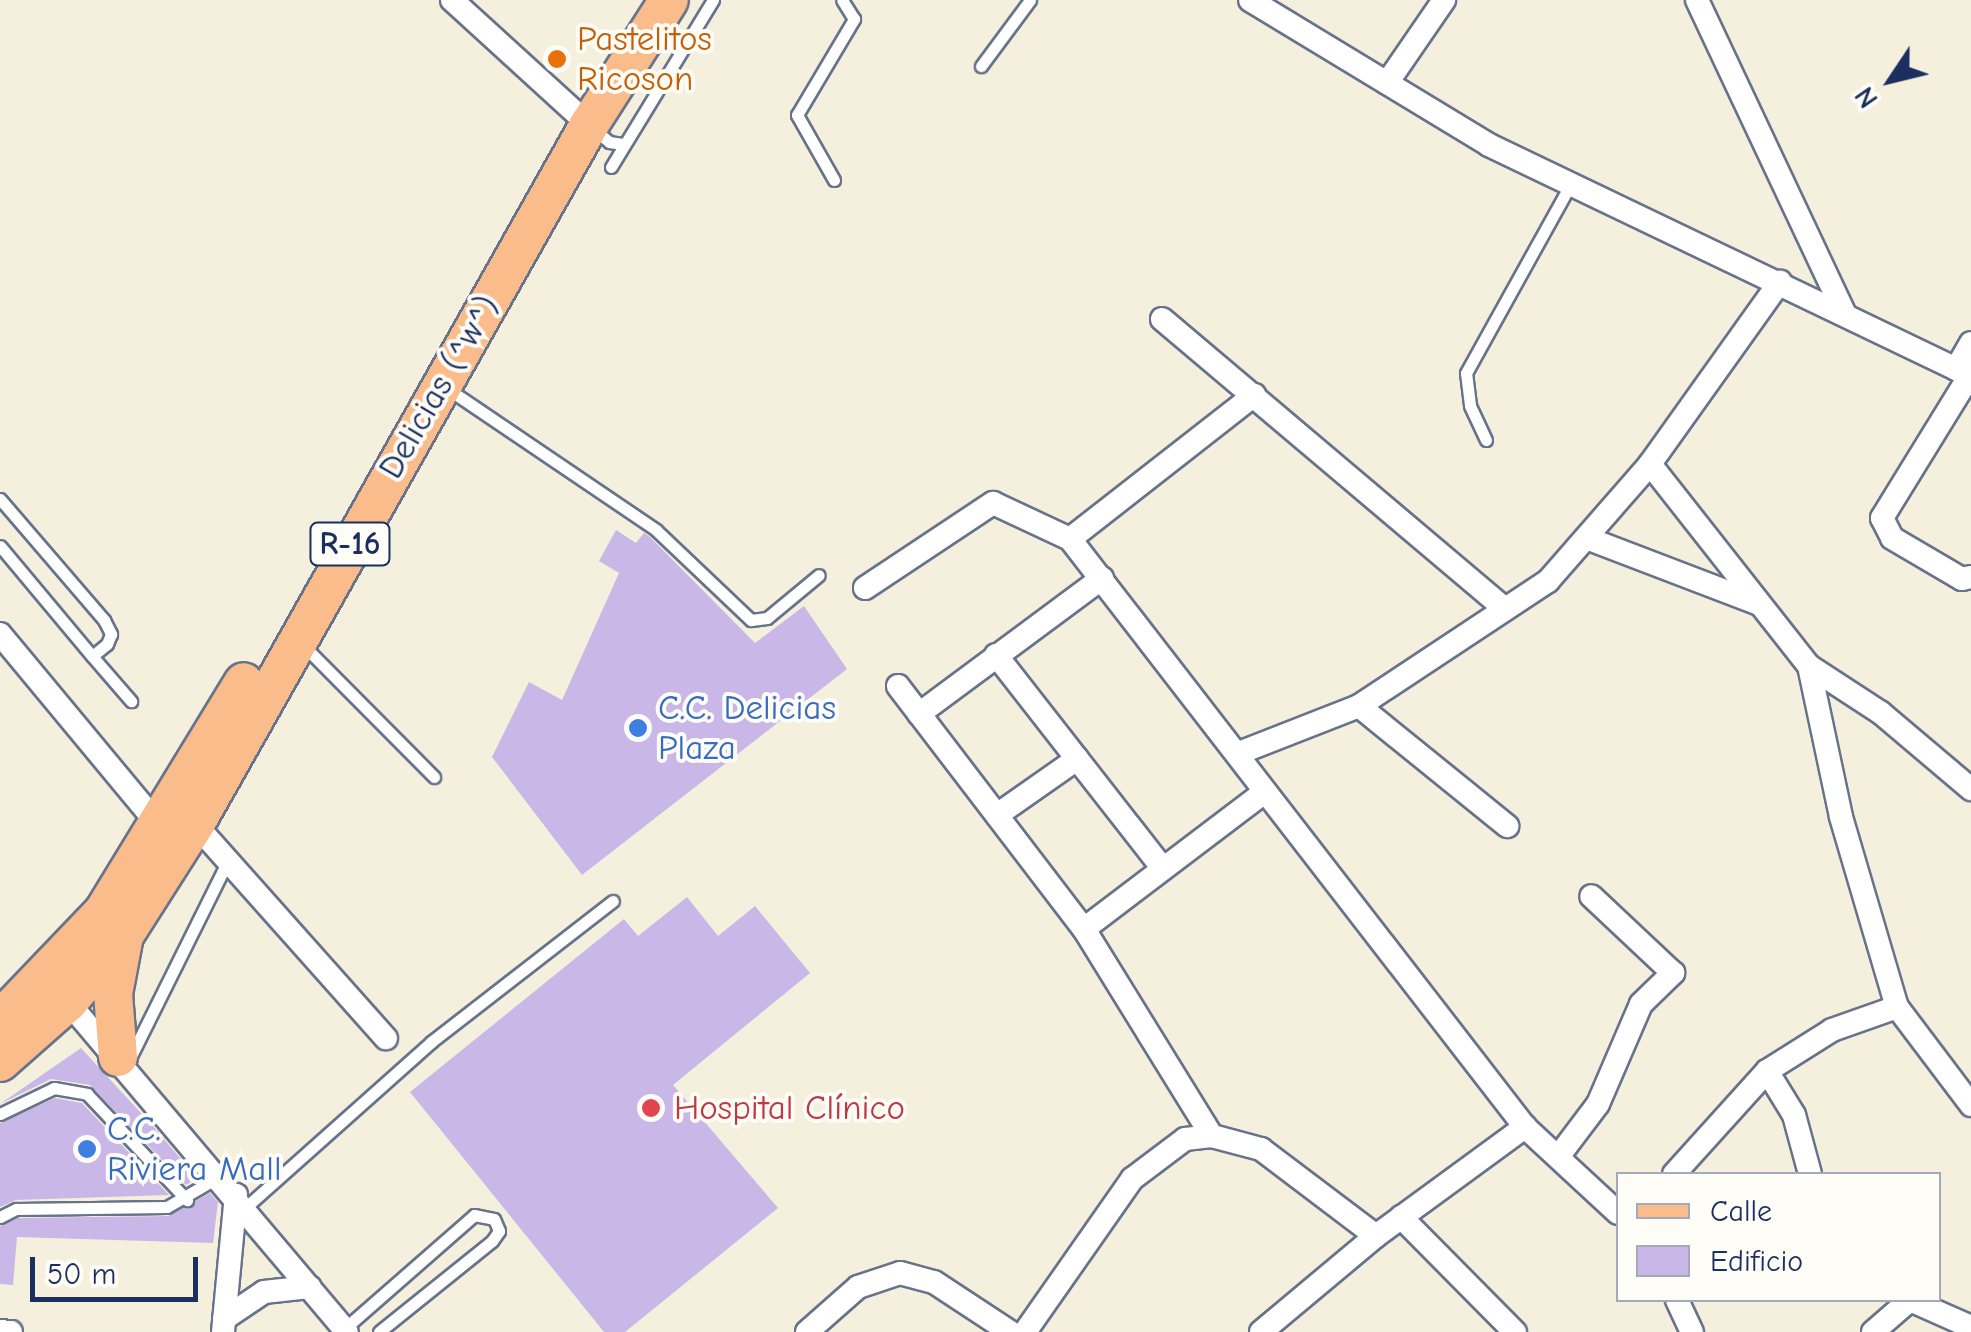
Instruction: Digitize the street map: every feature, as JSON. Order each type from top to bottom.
[{"type":"main road","name":"Delicias (^w^)","points":[[0,1062],[57,990],[104,912],[178,825],[297,638],[582,120],[638,0]]},
{"type":"main road","name":"Delicias (^w^)","points":[[0,1020],[57,990],[125,934],[178,825],[582,120],[685,7]]},
{"type":"main road","points":[[122,1062],[113,994],[125,934]]},
{"type":"street","points":[[452,0],[582,120]]},
{"type":"street","points":[[1250,0],[1570,186],[1844,312],[1966,373]]},
{"type":"street","points":[[1387,83],[1444,0]]},
{"type":"street","points":[[1697,0],[1844,312]]},
{"type":"street","points":[[1239,753],[1359,706],[1548,580],[1650,464],[1780,282]]},
{"type":"street","points":[[1162,319],[1505,610]]},
{"type":"street","points":[[1971,344],[1966,373],[1882,518],[1892,538],[1962,580],[1971,577]]},
{"type":"street","points":[[1070,539],[1254,395]]},
{"type":"street","points":[[1650,464],[1808,666],[1880,712],[1971,790]]},
{"type":"street","points":[[865,588],[993,503],[1021,510],[1070,539],[1525,1127],[1616,1211]]},
{"type":"street","points":[[1588,539],[1760,604]]},
{"type":"street","points":[[919,714],[1102,578]]},
{"type":"street","points":[[0,634],[178,825],[228,861],[386,1038]]},
{"type":"street","points":[[996,656],[1162,868]]},
{"type":"street","points":[[1808,666],[1841,817],[1898,1007],[1971,1105]]},
{"type":"street","points":[[898,686],[1084,930],[1212,1136]]},
{"type":"street","points":[[1359,706],[1507,826]]},
{"type":"street","points":[[997,815],[1076,758]]},
{"type":"street","points":[[1084,930],[1263,793]]},
{"type":"street","points":[[1558,1157],[1598,1104],[1641,1004],[1673,973],[1591,896]]},
{"type":"street","points":[[57,990],[220,1176],[346,1330]]},
{"type":"street","points":[[1676,1172],[1767,1071],[1832,1030],[1898,1007]]},
{"type":"street","points":[[1767,1071],[1794,1114],[1809,1172]]},
{"type":"street","points":[[1262,1332],[1376,1236],[1525,1127]]},
{"type":"street","points":[[1025,1332],[1132,1179],[1162,1150],[1212,1136],[1262,1149],[1376,1236]]},
{"type":"street","points":[[224,1326],[241,1201]]},
{"type":"street","points":[[1401,1217],[1515,1332]]},
{"type":"street","points":[[807,1332],[858,1287],[900,1273],[934,1282],[1010,1332]]},
{"type":"street","points":[[224,1326],[264,1292],[310,1287]]},
{"type":"street","points":[[1678,1302],[1692,1332]]},
{"type":"street","points":[[1873,1332],[1908,1302]]},
{"type":"street","points":[[1915,1302],[1971,1327]]},
{"type":"street","points":[[0,1331],[11,1332]]},
{"type":"lane","points":[[610,167],[685,7],[692,0]]},
{"type":"lane","points":[[685,7],[713,0]]},
{"type":"lane","points":[[834,180],[797,115],[854,19],[842,0]]},
{"type":"lane","points":[[982,66],[1030,0]]},
{"type":"lane","points":[[582,120],[609,142],[624,144]]},
{"type":"lane","points":[[1486,440],[1466,373],[1570,186]]},
{"type":"lane","points":[[440,384],[656,530],[750,620],[768,618],[820,575]]},
{"type":"lane","points":[[0,499],[109,628],[110,639],[92,656]]},
{"type":"lane","points":[[0,546],[130,701]]},
{"type":"lane","points":[[297,638],[434,776]]},
{"type":"lane","points":[[122,1062],[228,861]]},
{"type":"lane","points":[[241,1201],[431,1042],[613,901]]},
{"type":"lane","points":[[0,1114],[54,1088],[88,1094],[187,1200]]},
{"type":"lane","points":[[0,1217],[16,1209],[167,1208],[187,1200],[220,1176]]},
{"type":"lane","points":[[346,1330],[474,1215],[494,1220],[499,1231],[492,1241],[379,1332]]},
{"type":"building","name":"C.C. Delicias Plaza","points":[[616,530],[636,543],[644,533],[650,537],[755,643],[804,606],[847,669],[582,875],[492,757],[529,682],[562,700],[619,573],[599,561]]},
{"type":"building","name":"Hospital Clínico","points":[[687,897],[718,936],[755,906],[810,973],[673,1085],[778,1208],[625,1332],[604,1332],[410,1092],[624,919],[638,936]]},
{"type":"building","points":[[81,1048],[197,1178],[186,1185],[90,1085],[51,1079],[0,1104]]},
{"type":"building","points":[[55,1098],[82,1103],[169,1195],[16,1200],[0,1207],[0,1123]]},
{"type":"building","points":[[210,1193],[218,1202],[213,1243],[17,1237],[13,1285],[0,1284],[0,1226],[18,1218],[168,1216]]},
{"type":"place","name":"Pastelitos Ricoson","points":[[557,59]]},
{"type":"place","name":"C.C. Delicias Plaza","points":[[638,728]]},
{"type":"place","name":"Hospital Clínico","points":[[651,1108]]},
{"type":"place","name":"C.C. Riviera Mall","points":[[87,1149]]}]
